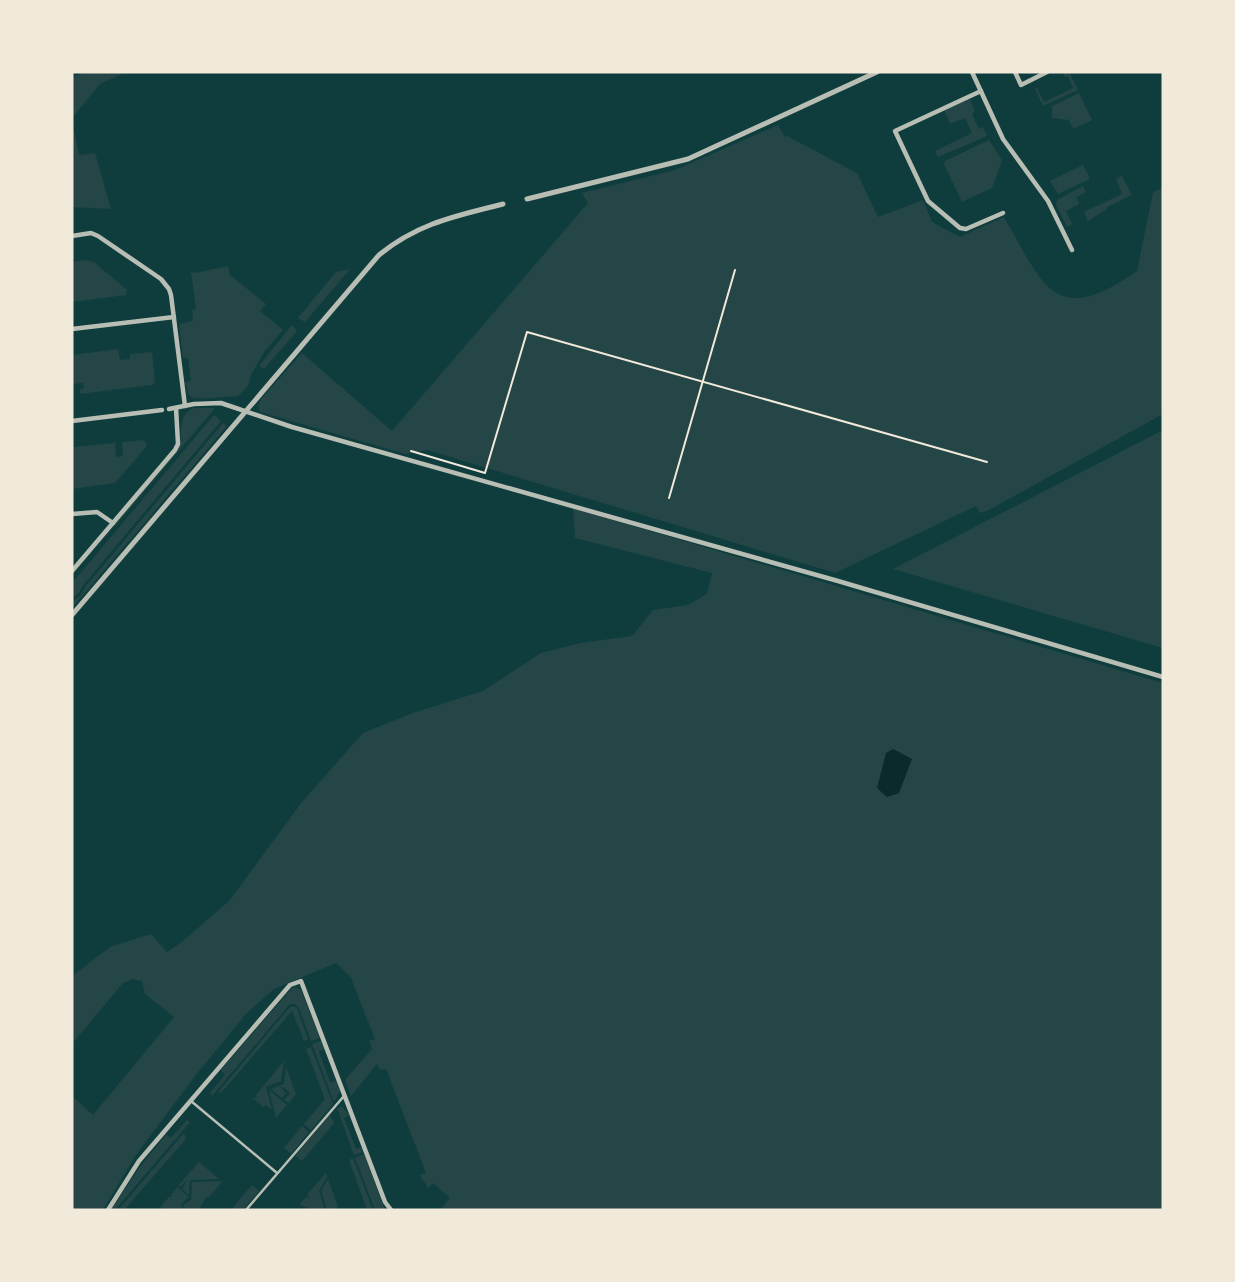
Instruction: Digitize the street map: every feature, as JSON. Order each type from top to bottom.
[{"type":"street","points":[[527,199],[688,159],[877,72]]},
{"type":"street","points":[[972,72],[1003,139],[1048,201],[1072,250]]},
{"type":"street","points":[[1015,72],[1021,85],[1047,72]]},
{"type":"street","points":[[981,91],[895,131],[928,201],[960,229],[1003,213]]},
{"type":"street","points":[[72,615],[376,258],[393,243],[430,223],[503,204]]},
{"type":"street","points":[[72,236],[95,234],[161,279],[169,289],[185,406]]},
{"type":"street","points":[[72,328],[174,317]]},
{"type":"street","points":[[72,421],[221,403],[243,412],[838,581],[1163,677]]},
{"type":"street","points":[[72,571],[175,450],[178,444],[176,408]]},
{"type":"street","points":[[72,514],[97,512],[113,523]]},
{"type":"street","points":[[108,1210],[139,1161],[290,985],[301,981],[385,1202],[391,1210]]},
{"type":"street","points":[[246,1210],[344,1094]]},
{"type":"street","points":[[191,1101],[277,1173]]},
{"type":"path","points":[[669,498],[735,270]]},
{"type":"path","points":[[411,452],[485,473],[527,332],[987,463]]},
{"type":"shaded area","points":[[86,72],[126,72],[100,84],[72,118],[72,77]]},
{"type":"shaded area","points":[[1069,72],[1078,90],[1043,106],[1035,89],[1037,88],[1044,102],[1073,88],[1068,76],[1063,74]]},
{"type":"shaded area","points":[[1079,93],[1092,120],[1073,129],[1069,120],[1052,118],[1052,106]]},
{"type":"shaded area","points":[[970,99],[975,111],[972,114],[979,129],[983,127],[987,136],[938,157],[935,151],[972,133],[965,118],[950,124],[944,110]]},
{"type":"shaded area","points":[[72,120],[79,155],[95,153],[111,209],[72,207]]},
{"type":"shaded area","points":[[778,125],[785,137],[857,173],[878,217],[923,200],[932,222],[960,237],[1004,217],[1042,280],[1054,292],[1069,298],[1087,297],[1109,288],[1137,271],[1153,192],[1163,188],[1163,414],[987,511],[980,513],[976,506],[835,573],[427,450],[405,454],[260,412],[258,407],[261,399],[302,353],[392,431],[588,203],[582,193],[675,170]]},
{"type":"shaded area","points":[[989,140],[1002,160],[992,188],[962,202],[943,162]]},
{"type":"shaded area","points":[[1083,165],[1090,179],[1058,194],[1050,181]]},
{"type":"shaded area","points":[[1122,176],[1132,195],[1107,207],[1088,221],[1084,212],[1122,194],[1116,179]]},
{"type":"shaded area","points":[[1083,186],[1086,192],[1076,197],[1079,204],[1066,211],[1072,224],[1067,227],[1056,205],[1057,200]]},
{"type":"shaded area","points":[[72,262],[94,262],[127,290],[126,295],[72,302]]},
{"type":"shaded area","points":[[228,266],[230,275],[266,304],[260,311],[283,330],[264,352],[248,386],[238,396],[193,398],[188,394],[185,382],[191,381],[188,358],[183,358],[179,324],[193,321],[192,310],[196,309],[191,272]]},
{"type":"shaded area","points":[[350,269],[305,322],[298,318],[336,272]]},
{"type":"shaded area","points":[[292,325],[297,331],[264,369],[259,366]]},
{"type":"shaded area","points":[[118,349],[120,360],[130,359],[130,354],[152,352],[155,382],[152,385],[80,394],[80,389],[84,388],[83,383],[72,384],[72,355]]},
{"type":"shaded area","points":[[193,408],[215,408],[115,526],[178,450],[182,421]]},
{"type":"shaded area","points":[[214,415],[221,421],[72,598],[72,583]]},
{"type":"shaded area","points":[[223,423],[227,426],[72,608],[72,602],[80,596]]},
{"type":"shaded area","points":[[1163,430],[1163,648],[893,569]]},
{"type":"shaded area","points":[[144,440],[147,446],[115,483],[72,489],[72,447],[115,443],[116,457],[123,456],[122,442]]},
{"type":"shaded area","points":[[573,508],[1163,683],[1163,1210],[440,1210],[450,1198],[433,1183],[428,1188],[420,1175],[426,1173],[386,1069],[380,1070],[377,1064],[351,1096],[345,1080],[372,1049],[369,1041],[375,1039],[351,978],[336,963],[274,989],[246,1014],[136,1155],[103,1210],[72,1210],[72,1096],[93,1115],[174,1017],[145,994],[142,981],[132,979],[123,983],[72,1044],[72,978],[75,974],[110,947],[151,934],[167,952],[183,941],[229,901],[302,802],[363,733],[413,713],[483,691],[541,653],[580,643],[632,636],[653,610],[688,605],[707,594],[712,573],[575,538]],"holes":[[[893,749],[912,759],[887,797],[877,788]]]},
{"type":"shaded area","points":[[893,749],[912,759],[899,793],[887,797],[877,788],[886,753]]},
{"type":"shaded area","points":[[295,987],[301,990],[320,1038],[311,1041],[299,1008],[290,1004],[212,1096],[210,1093],[225,1075],[221,1070]]},
{"type":"shaded area","points":[[293,1006],[297,1008],[308,1039],[304,1041],[292,1011],[221,1093],[219,1091]]},
{"type":"shaded area","points":[[321,1041],[324,1049],[319,1052],[330,1082],[336,1081],[340,1091],[334,1102],[312,1044]]},
{"type":"shaded area","points":[[311,1047],[333,1104],[311,1130],[304,1124],[325,1099],[306,1049]]},
{"type":"shaded area","points":[[284,1061],[281,1081],[266,1087],[272,1110],[265,1105],[263,1107],[253,1098],[257,1097]]},
{"type":"shaded area","points":[[286,1067],[296,1094],[289,1103],[284,1100],[290,1093],[283,1087],[280,1087],[286,1093],[282,1098],[271,1089],[284,1084]]},
{"type":"shaded area","points":[[269,1090],[287,1105],[276,1118]]},
{"type":"shaded area","points":[[342,1107],[349,1115],[344,1118],[356,1149],[361,1147],[363,1152],[354,1155],[337,1108]]},
{"type":"shaded area","points":[[330,1114],[334,1123],[302,1161],[295,1156]]},
{"type":"shaded area","points":[[187,1120],[190,1122],[115,1210],[111,1210],[139,1168],[166,1135],[171,1138]]},
{"type":"shaded area","points":[[302,1126],[309,1132],[291,1154],[284,1148]]},
{"type":"shaded area","points":[[184,1133],[186,1139],[125,1209],[118,1210]]},
{"type":"shaded area","points":[[364,1154],[385,1210],[375,1210],[355,1158]]},
{"type":"shaded area","points":[[353,1158],[373,1210],[367,1210],[349,1160]]},
{"type":"shaded area","points":[[199,1162],[219,1179],[190,1180],[189,1195],[182,1189],[188,1179],[178,1186]]},
{"type":"shaded area","points":[[326,1173],[327,1177],[319,1191],[325,1210],[299,1205],[306,1197],[310,1198],[307,1195]]},
{"type":"shaded area","points":[[328,1179],[338,1206],[335,1210],[327,1210],[321,1191]]},
{"type":"shaded area","points":[[192,1182],[222,1182],[207,1196],[198,1210],[185,1210],[183,1205],[191,1200]]},
{"type":"shaded area","points":[[252,1185],[259,1191],[243,1210],[231,1210]]},
{"type":"shaded area","points":[[177,1187],[189,1197],[181,1204],[183,1210],[160,1207],[172,1197]]}]
